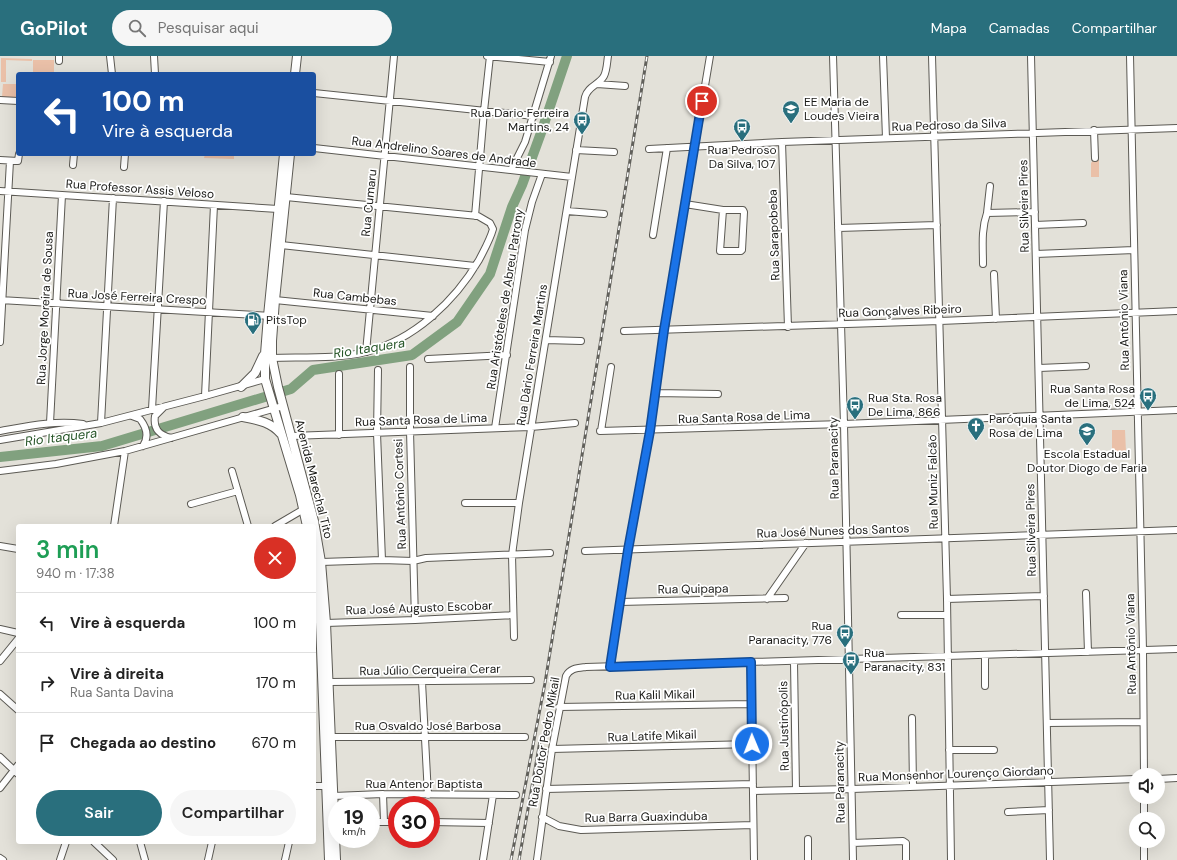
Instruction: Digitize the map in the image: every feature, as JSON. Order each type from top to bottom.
[{"type":"main road","points":[[295,72],[297,56]]},
{"type":"main road","name":"Avenida Marechal Tito","points":[[284,156],[278,209],[270,316],[265,354],[272,382],[282,402],[307,524]]},
{"type":"main road","name":"Avenida Marechal Tito","points":[[290,156],[275,300],[270,316],[273,406],[288,437],[314,524]]},
{"type":"main road","points":[[278,209],[282,218],[282,227]]},
{"type":"main road","points":[[240,386],[255,372],[265,354]]},
{"type":"main road","points":[[243,417],[267,422],[288,437]]},
{"type":"main road","name":"Avenida Marechal Tito","points":[[316,540],[326,623],[333,796]]},
{"type":"main road","name":"Avenida Marechal Tito","points":[[318,560],[316,612],[329,860]]},
{"type":"main road","name":"Avenida Marechal Tito","points":[[336,848],[336,860]]},
{"type":"street","points":[[54,56],[59,58]]},
{"type":"street","points":[[110,56],[112,72]]},
{"type":"street","points":[[154,56],[155,72]]},
{"type":"street","name":"Rua Cumaru","points":[[366,352],[394,56]]},
{"type":"street","points":[[475,216],[489,56],[550,59],[534,116],[514,171]]},
{"type":"street","name":"Rua Dário Ferreira Martins","points":[[514,638],[512,555],[531,427],[586,93],[589,88],[597,84],[605,74],[608,56]]},
{"type":"street","points":[[710,56],[664,330],[650,431],[628,550],[610,667],[1177,649]]},
{"type":"street","name":"Rua Paranacity","points":[[834,56],[847,542],[853,860]]},
{"type":"street","points":[[883,56],[886,138]]},
{"type":"street","name":"Rua Muniz Falcão","points":[[932,56],[947,599],[951,860]]},
{"type":"street","name":"Rua Silveira Pires","points":[[1031,56],[1050,860]]},
{"type":"street","name":"Rua Antônio Viana","points":[[1130,56],[1144,768]]},
{"type":"street","points":[[597,84],[625,86]]},
{"type":"street","points":[[316,93],[534,116]]},
{"type":"street","points":[[0,100],[16,101]]},
{"type":"street","name":"Rua Pedroso da Silva","points":[[649,149],[782,142],[1177,128]]},
{"type":"street","points":[[1094,130],[1095,158]]},
{"type":"street","name":"Rua Sarapobeba","points":[[782,142],[788,327]]},
{"type":"street","name":"Rua Andrelino Soares de Andrade","points":[[316,148],[572,177]]},
{"type":"street","points":[[653,235],[667,148]]},
{"type":"street","points":[[576,150],[614,152]]},
{"type":"street","points":[[0,160],[18,161],[19,156]]},
{"type":"street","points":[[73,165],[74,156]]},
{"type":"street","points":[[124,167],[125,156]]},
{"type":"street","points":[[0,342],[1,300],[10,160]]},
{"type":"street","name":"Rua Aristóteles de Abreu Patrony","points":[[495,428],[528,218],[540,174]]},
{"type":"street","points":[[983,264],[983,228],[987,213],[990,186]]},
{"type":"street","name":"Rua Professor Assis Veloso","points":[[0,191],[278,209]]},
{"type":"street","name":"Rua Jorge Moreira de Sousa","points":[[50,423],[62,195]]},
{"type":"street","points":[[272,358],[335,356],[366,352],[384,346],[400,338],[441,309],[454,294],[475,266],[486,248],[493,229],[490,223],[481,217],[475,216],[286,197]]},
{"type":"street","points":[[101,423],[113,198]]},
{"type":"street","points":[[152,410],[164,201]]},
{"type":"street","points":[[685,204],[723,210],[741,209],[744,212],[742,250],[721,252],[720,250],[723,210]]},
{"type":"street","points":[[205,396],[214,205]]},
{"type":"street","points":[[567,211],[604,214]]},
{"type":"street","points":[[987,213],[1035,212]]},
{"type":"street","points":[[1035,225],[1083,223]]},
{"type":"street","points":[[838,228],[937,225]]},
{"type":"street","points":[[281,245],[475,266]]},
{"type":"street","points":[[1036,254],[1134,250]]},
{"type":"street","points":[[994,274],[996,319]]},
{"type":"street","name":"Rua José Ferreira Crespo","points":[[1,300],[270,316]]},
{"type":"street","name":"Rua Cambebas","points":[[275,300],[432,316]]},
{"type":"street","name":"Rua Gonçalves Ribeiro","points":[[624,331],[788,327],[1177,311]]},
{"type":"street","points":[[546,340],[582,341]]},
{"type":"street","points":[[428,359],[507,355]]},
{"type":"street","points":[[1039,368],[1086,366]]},
{"type":"street","name":"Rua Antônio Cortesi","points":[[410,367],[410,431],[415,620]]},
{"type":"street","name":"Rua Santa Rosa de Lima","points":[[611,367],[600,431],[650,431],[942,421],[1177,410]]},
{"type":"street","points":[[378,370],[377,433],[382,560]]},
{"type":"street","points":[[339,374],[339,435]]},
{"type":"street","points":[[0,440],[101,423],[240,386],[272,382]]},
{"type":"street","points":[[655,393],[718,394]]},
{"type":"street","points":[[0,470],[56,464],[125,451],[243,417],[282,402]]},
{"type":"street","points":[[166,406],[157,414],[155,425],[158,433],[165,437],[172,438]]},
{"type":"street","points":[[131,416],[140,419],[143,422],[147,436],[143,446]]},
{"type":"street","points":[[0,431],[64,422],[88,425]]},
{"type":"street","name":"Rua Santa Rosa de Lima","points":[[288,437],[531,427],[575,423]]},
{"type":"street","points":[[114,524],[125,451]]},
{"type":"street","points":[[232,471],[247,524]]},
{"type":"street","points":[[191,504],[238,491]]},
{"type":"street","points":[[465,503],[519,503]]},
{"type":"street","points":[[278,524],[304,509]]},
{"type":"street","name":"Rua José Nunes dos Santos","points":[[585,551],[1177,530]]},
{"type":"street","points":[[768,599],[806,543]]},
{"type":"street","points":[[0,546],[16,549]]},
{"type":"street","points":[[318,560],[414,561],[426,558],[550,553]]},
{"type":"street","points":[[1086,593],[1088,652]]},
{"type":"street","points":[[947,599],[1044,596]]},
{"type":"street","name":"Rua Quipapa","points":[[620,602],[785,598]]},
{"type":"street","name":"Rua José Augusto Escobar","points":[[326,623],[513,615]]},
{"type":"street","points":[[901,615],[947,615]]},
{"type":"street","points":[[0,629],[16,633]]},
{"type":"street","points":[[0,661],[16,641]]},
{"type":"street","points":[[985,655],[985,686]]},
{"type":"street","points":[[751,662],[754,860]]},
{"type":"street","name":"Rua Justinópolis","points":[[794,662],[796,790]]},
{"type":"street","name":"Rua Doutor Pedro Mikail","points":[[537,860],[552,749],[568,672],[578,668],[610,667]]},
{"type":"street","name":"Rua Júlio Cerqueira Cerar","points":[[329,682],[531,680]]},
{"type":"street","points":[[422,682],[428,795]]},
{"type":"street","points":[[0,694],[16,708]]},
{"type":"street","name":"Rua Kalil Mikail","points":[[560,707],[751,704]]},
{"type":"street","points":[[912,718],[913,787]]},
{"type":"street","points":[[1047,723],[1143,722]]},
{"type":"street","name":"Rua Osvaldo José Barbosa","points":[[331,737],[525,737]]},
{"type":"street","name":"Rua Latife Mikail","points":[[552,749],[752,744]]},
{"type":"street","points":[[949,750],[994,750]]},
{"type":"street","points":[[0,757],[16,769]]},
{"type":"street","points":[[0,788],[16,771]]},
{"type":"street","points":[[1165,779],[1177,778]]},
{"type":"street","name":"Rua Monsenhor Lourenço Giordano","points":[[753,791],[1129,779]]},
{"type":"street","points":[[546,789],[753,784]]},
{"type":"street","points":[[316,786],[326,786]]},
{"type":"street","points":[[383,794],[384,822]]},
{"type":"street","name":"Rua Antenor Baptista","points":[[333,796],[383,794],[516,796]]},
{"type":"street","points":[[483,860],[493,795]]},
{"type":"street","points":[[1008,812],[1049,810]]},
{"type":"street","name":"Rua Barra Guaxinduba","points":[[542,817],[565,828],[581,830],[754,825]]},
{"type":"street","points":[[380,822],[388,822]]},
{"type":"street","points":[[440,822],[489,823]]},
{"type":"street","points":[[808,839],[808,860]]},
{"type":"street","points":[[853,843],[905,842],[906,860]]},
{"type":"street","points":[[60,860],[65,844]]},
{"type":"street","points":[[96,844],[113,860]]},
{"type":"street","points":[[141,844],[145,860]]},
{"type":"street","points":[[208,860],[212,844]]},
{"type":"street","points":[[285,860],[288,844]]},
{"type":"street","points":[[1144,848],[1144,860]]},
{"type":"shaded area","points":[[1,58],[32,59],[32,61],[6,60],[6,82],[1,82]]},
{"type":"shaded area","points":[[33,60],[54,60],[54,72],[33,72]]},
{"type":"shaded area","points":[[3,84],[16,84],[16,97],[2,97]]},
{"type":"shaded area","points":[[204,156],[234,156],[234,159],[204,158]]},
{"type":"shaded area","points":[[1094,159],[1099,160],[1099,177],[1091,177],[1091,163]]},
{"type":"shaded area","points":[[1112,430],[1125,430],[1126,452],[1112,452]]},
{"type":"waterway","name":"Rio Itaquera","points":[[0,457],[102,446],[291,389],[313,370],[412,355],[457,322],[490,274],[512,207],[522,185],[567,56]]},
{"type":"railway","points":[[511,860],[545,683],[647,56]]},
{"type":"railway","points":[[519,860],[540,741]]},
{"type":"place","name":"EE Maria de Loudes Vieira","points":[[791,124]]},
{"type":"place","name":"Rua Dario Ferreira Martins, 24","points":[[582,135]]},
{"type":"place","name":"Rua Pedroso Da Silva, 107","points":[[742,142]]},
{"type":"place","name":"PitsTop","points":[[253,335]]},
{"type":"place","name":"Rua Santa Rosa de Lima, 524","points":[[1148,411]]},
{"type":"place","name":"Rua Sta. Rosa De Lima, 866","points":[[855,420]]},
{"type":"place","name":"Paróquia Santa Rosa de Lima","points":[[976,441]]},
{"type":"place","name":"Escola Estadual Doutor Diogo de Faria","points":[[1087,446]]},
{"type":"place","name":"Rua Paranacity, 776","points":[[845,648]]},
{"type":"place","name":"Rua Paranacity, 831","points":[[851,675]]},
{"type":"route","points":[[702,101],[664,330],[650,431],[628,550],[610,667],[751,662],[752,744]]}]
